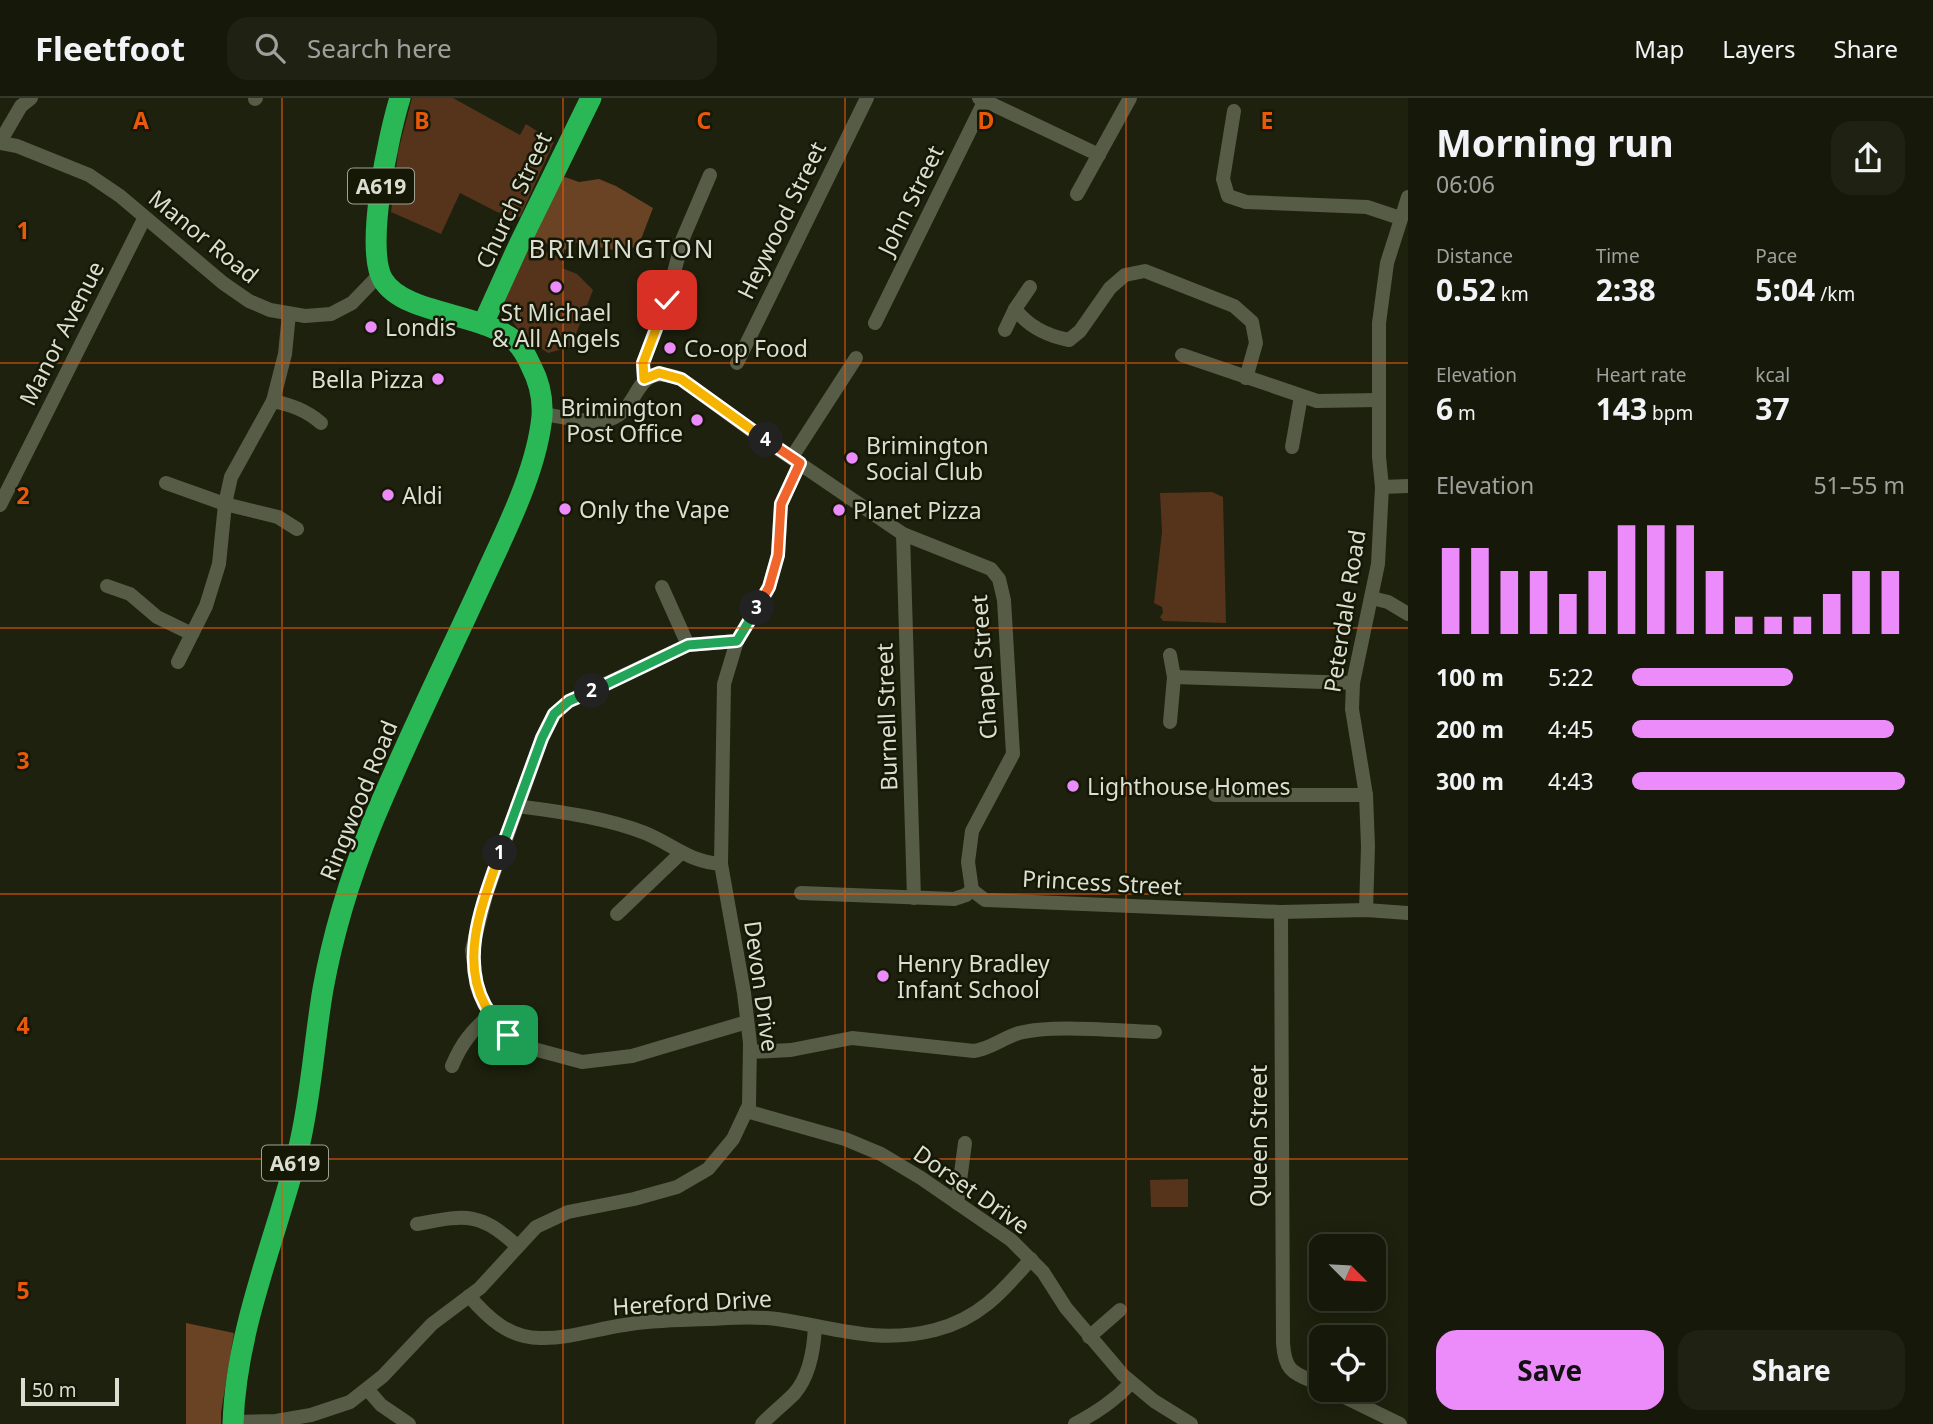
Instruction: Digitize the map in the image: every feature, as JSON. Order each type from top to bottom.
[{"type":"highway","name":"A619","points":[[379,275],[376,255],[382,180],[401,98]]},
{"type":"highway","name":"Church Street","points":[[483,324],[591,98]]},
{"type":"highway","points":[[379,275],[388,288],[403,299],[483,324],[515,341]]},
{"type":"highway","name":"Ringwood Road","points":[[233,1423],[243,1341],[299,1147],[324,986],[345,899],[376,816],[514,515],[536,447],[542,414],[537,378],[524,352],[515,341],[505,315],[502,283]]},
{"type":"street","points":[[0,143],[21,106],[31,98]]},
{"type":"street","name":"Heywood Street","points":[[737,363],[867,98]]},
{"type":"street","points":[[1077,194],[1130,98]]},
{"type":"street","points":[[983,99],[1099,155]]},
{"type":"street","name":"John Street","points":[[875,323],[983,99]]},
{"type":"street","points":[[1234,111],[1223,179],[1228,196],[1246,202],[1367,207],[1400,218]]},
{"type":"street","name":"Manor Road","points":[[0,143],[28,150],[89,175],[120,196],[144,219],[249,301],[270,310],[304,316],[331,314],[352,303],[379,275]]},
{"type":"street","points":[[542,414],[603,421],[631,406],[637,388],[644,379],[643,363],[667,300],[683,238],[710,175]]},
{"type":"street","name":"Peterdale Road","points":[[1366,910],[1366,795],[1352,709],[1353,683],[1378,564],[1382,487],[1379,323],[1387,263],[1408,197]]},
{"type":"street","name":"Manor Avenue","points":[[0,505],[144,219]]},
{"type":"street","points":[[1015,309],[1025,321],[1054,337],[1069,340],[1080,331],[1110,288],[1125,275],[1145,271],[1234,306],[1252,322],[1256,343],[1246,378]]},
{"type":"street","points":[[1005,330],[1030,287]]},
{"type":"street","points":[[178,662],[206,606],[219,564],[225,504],[231,477],[273,401],[285,354],[289,314]]},
{"type":"street","points":[[1182,355],[1317,401],[1379,400]]},
{"type":"street","points":[[796,460],[856,358]]},
{"type":"street","name":"Chapel Street","points":[[644,379],[659,373],[681,379],[903,534],[992,569],[999,579],[1004,600],[1013,754],[972,831],[968,862],[972,890]]},
{"type":"street","points":[[1292,447],[1301,396]]},
{"type":"street","points":[[273,401],[310,414],[321,423]]},
{"type":"street","name":"Devon Drive","points":[[233,1423],[276,1421],[311,1415],[350,1402],[368,1390],[432,1324],[469,1297],[536,1227],[568,1212],[677,1187],[708,1169],[733,1139],[749,1105],[750,1052],[744,993],[721,864],[724,684],[737,641],[769,587],[778,555],[781,504],[796,460]]},
{"type":"street","points":[[166,483],[225,504],[278,517],[297,529]]},
{"type":"street","points":[[1382,487],[1408,486]]},
{"type":"street","name":"Burnell Street","points":[[903,534],[914,898]]},
{"type":"street","points":[[107,586],[130,594],[157,617],[192,634]]},
{"type":"street","points":[[662,586],[688,645]]},
{"type":"street","points":[[1372,598],[1388,602],[1408,614]]},
{"type":"street","points":[[737,641],[688,645],[569,701],[554,714],[542,738],[486,895],[472,950],[477,986],[491,1014],[508,1035],[530,1048],[582,1062],[632,1056],[747,1022]]},
{"type":"street","points":[[1170,655],[1174,677],[1170,722]]},
{"type":"street","points":[[1174,677],[1353,683]]},
{"type":"street","points":[[1214,794],[1366,795]]},
{"type":"street","points":[[517,806],[610,821],[649,835],[692,859],[721,864]]},
{"type":"street","points":[[617,914],[681,853]]},
{"type":"street","points":[[801,893],[954,899],[972,890]]},
{"type":"street","name":"Princess Street","points":[[972,890],[985,900],[1281,912],[1366,910],[1408,913]]},
{"type":"street","name":"Queen Street","points":[[1281,912],[1284,1360],[1288,1368],[1309,1379]]},
{"type":"street","points":[[452,1066],[461,1045],[491,1014]]},
{"type":"street","points":[[750,1052],[791,1050],[852,1038],[974,1051],[985,1050],[1018,1033],[1042,1030],[1155,1032]]},
{"type":"street","name":"Dorset Drive","points":[[746,1111],[845,1139],[881,1154],[1011,1240],[1044,1272],[1066,1308],[1131,1383],[1191,1424]]},
{"type":"street","points":[[957,1203],[965,1143]]},
{"type":"street","points":[[417,1224],[468,1217],[497,1227],[517,1246]]},
{"type":"street","name":"Hereford Drive","points":[[469,1297],[501,1326],[518,1335],[539,1338],[626,1324],[774,1318],[871,1337],[936,1330],[989,1305],[1031,1259]]},
{"type":"street","points":[[1090,1337],[1120,1310]]},
{"type":"street","points":[[762,1424],[803,1382],[814,1348],[815,1326]]},
{"type":"street","points":[[1075,1424],[1109,1404],[1131,1383]]},
{"type":"street","points":[[368,1390],[381,1405],[409,1424]]},
{"type":"street","points":[[1355,1402],[1400,1424]]},
{"type":"shaded area","points":[[412,98],[453,98],[520,135],[526,124],[554,142],[520,217],[497,212],[460,193],[441,234],[391,212],[398,152]]},
{"type":"shaded area","points":[[562,176],[579,182],[599,179],[653,208],[638,247],[614,250],[572,242],[566,250],[531,238]]},
{"type":"shaded area","points":[[528,244],[564,259],[562,268],[577,274],[593,290],[571,347],[548,353],[518,329],[508,312],[505,288]]},
{"type":"shaded area","points":[[1212,492],[1223,497],[1226,623],[1163,621],[1160,617],[1163,613],[1162,607],[1154,603],[1162,532],[1160,493]]},
{"type":"shaded area","points":[[1188,1179],[1188,1207],[1151,1207],[1150,1180]]},
{"type":"shaded area","points":[[186,1323],[234,1333],[221,1424],[186,1424]]},
{"type":"place","name":"St Michael & All Angels","points":[[556,287]]},
{"type":"place","name":"Londis","points":[[371,327]]},
{"type":"place","name":"Co-op Food","points":[[670,348]]},
{"type":"place","name":"Bella Pizza","points":[[438,379]]},
{"type":"place","name":"Brimington Post Office","points":[[697,420]]},
{"type":"place","name":"Brimington Social Club","points":[[852,458]]},
{"type":"place","name":"Aldi","points":[[388,495]]},
{"type":"place","name":"Only the Vape","points":[[565,509]]},
{"type":"place","name":"Planet Pizza","points":[[839,510]]},
{"type":"place","name":"Lighthouse Homes","points":[[1073,786]]},
{"type":"place","name":"Henry Bradley Infant School","points":[[883,976]]},
{"type":"district","name":"BRIMINGTON","points":[[622,248]]},
{"type":"route","points":[[508,1035],[484,1004],[477,986],[472,950],[486,895],[514,812],[554,714],[569,701],[688,645],[737,641],[769,587],[778,555],[781,504],[800,463],[681,379],[659,373],[644,379],[643,363],[667,300]]}]
